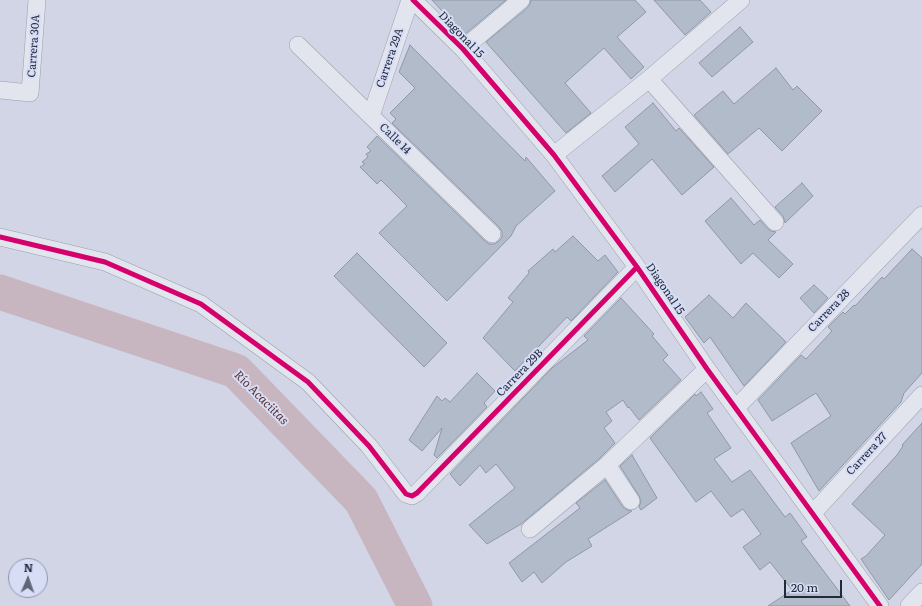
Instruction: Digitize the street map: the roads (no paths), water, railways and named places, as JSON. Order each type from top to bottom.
[{"type":"street","name":"Carrera 30A","points":[[0,90],[30,93],[37,0]]},
{"type":"street","name":"Diagonal 15","points":[[412,0],[463,49],[554,154],[637,267],[707,369],[880,606]]},
{"type":"street","name":"Carrera 29A","points":[[371,116],[412,0]]},
{"type":"street","points":[[463,49],[521,0]]},
{"type":"street","points":[[554,154],[649,79],[741,0]]},
{"type":"street","name":"Calle 14","points":[[298,45],[492,234]]},
{"type":"street","points":[[649,79],[775,222]]},
{"type":"street","name":"Carrera 28","points":[[736,408],[922,215]]},
{"type":"street","name":"Carrera 29B","points":[[0,237],[105,262],[200,304],[308,382],[369,446],[406,494],[412,496],[417,493],[637,267]]},
{"type":"street","points":[[530,529],[607,465],[707,369]]},
{"type":"street","name":"Carrera 27","points":[[813,514],[922,395]]},
{"type":"street","points":[[607,465],[631,501]]},
{"type":"street","points":[[909,606],[922,592]]},
{"type":"waterway","name":"Río Acaciitas","points":[[0,292],[236,371],[361,500],[415,606]]}]
